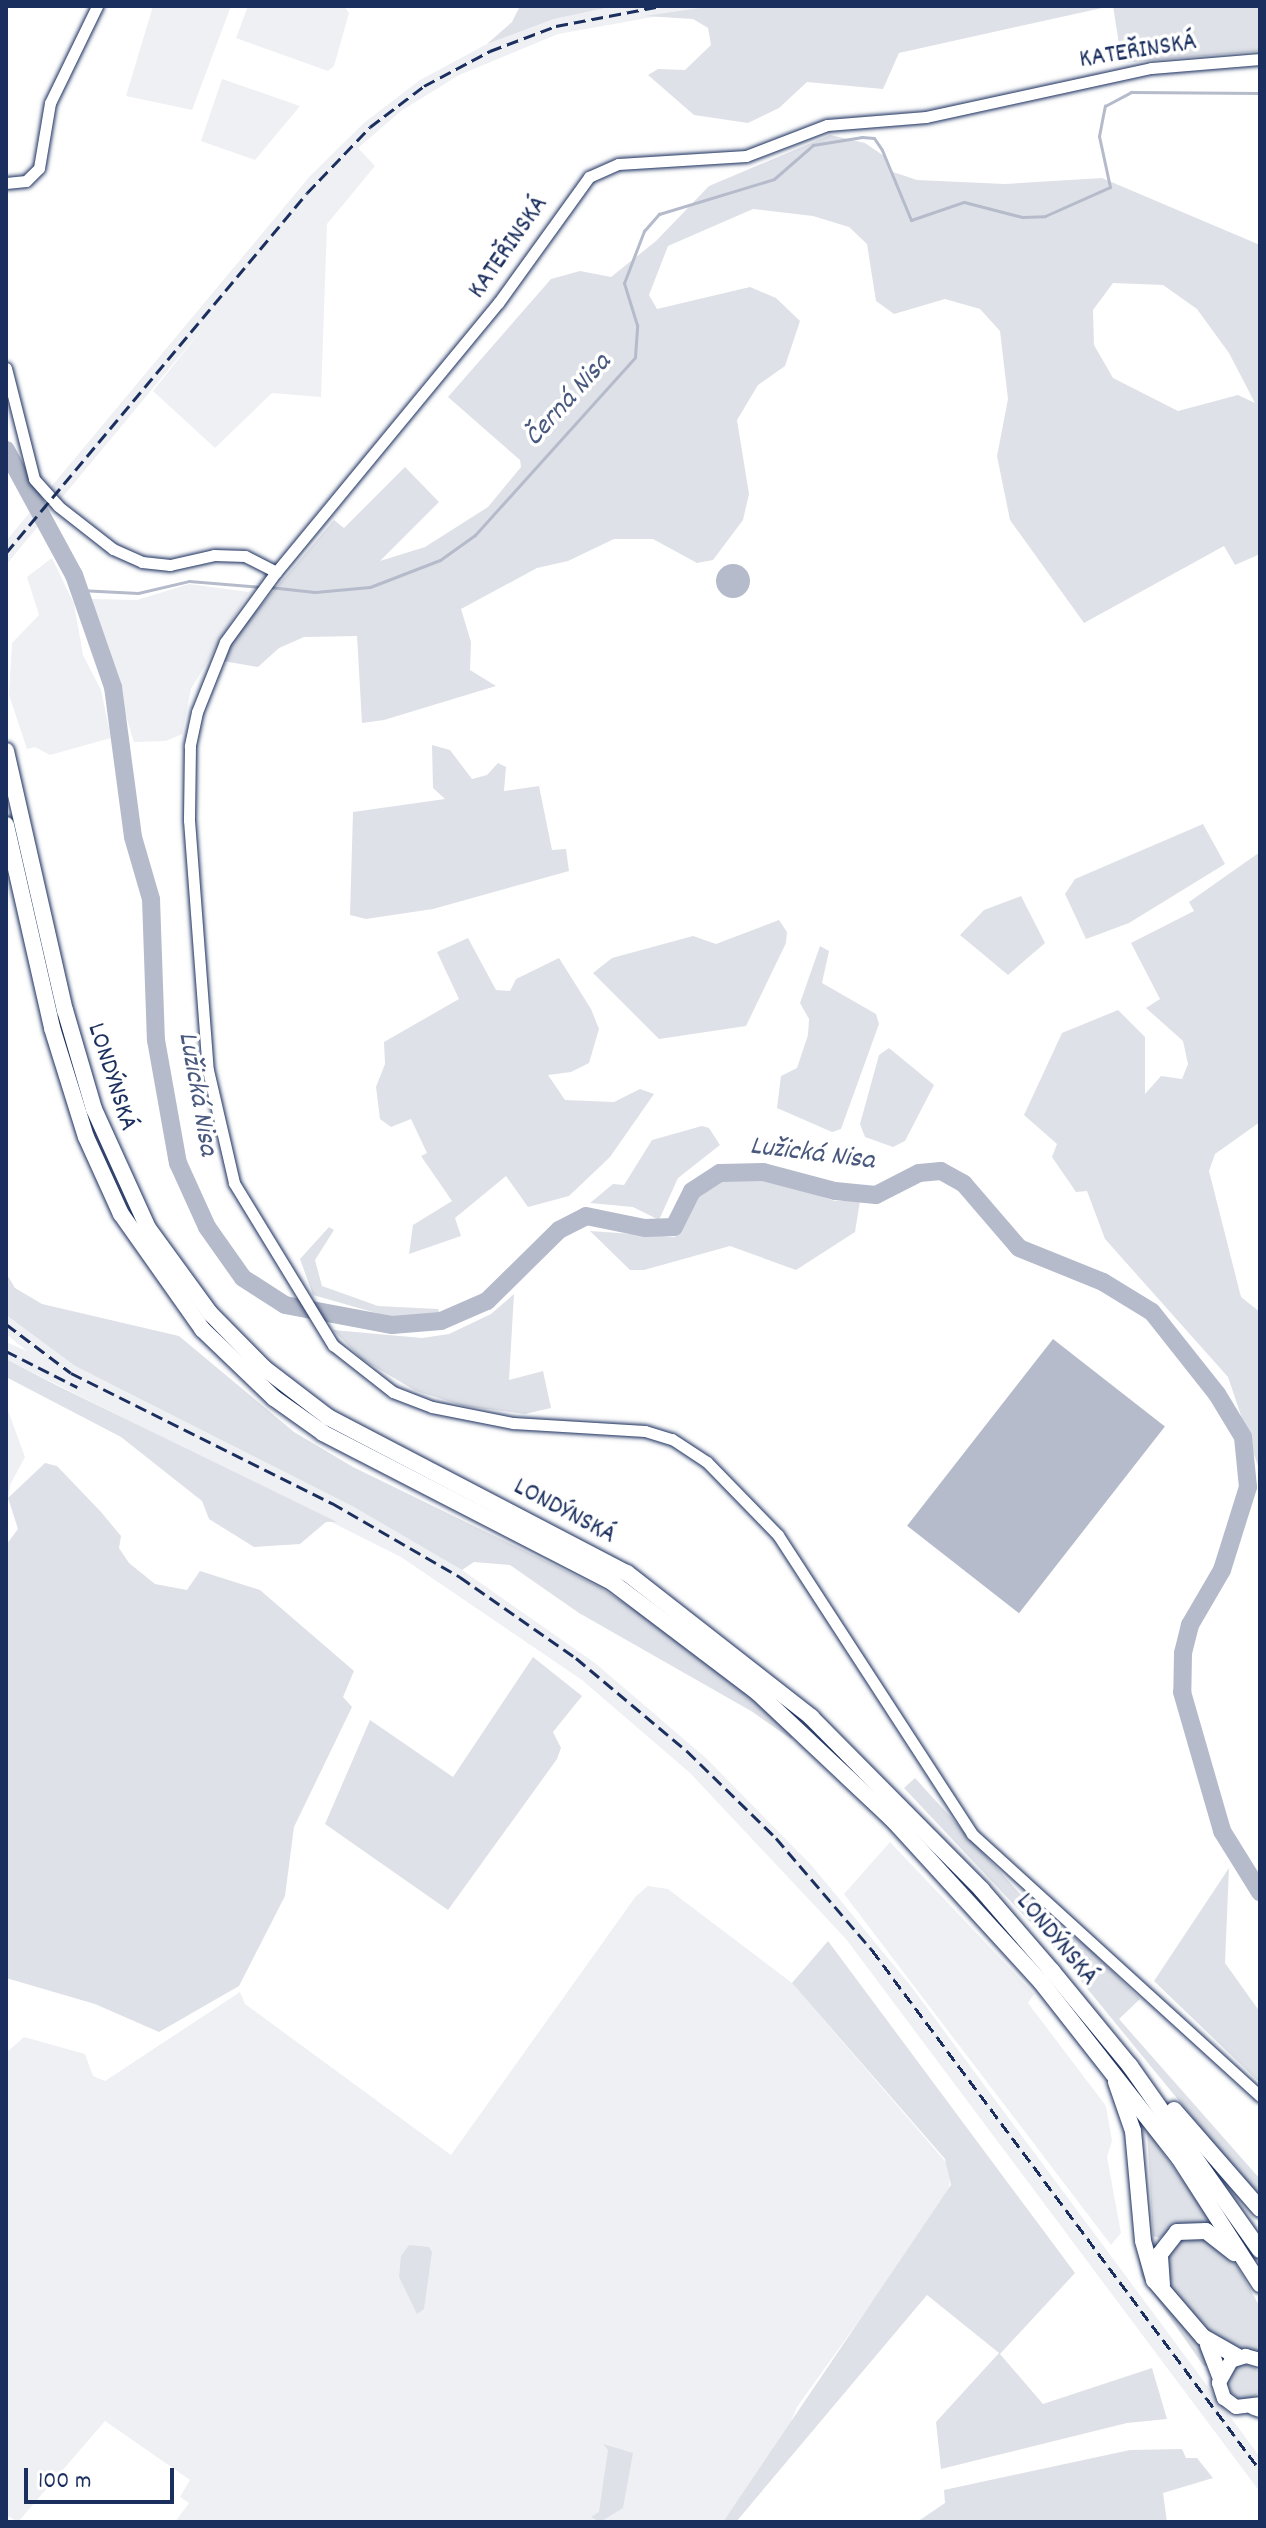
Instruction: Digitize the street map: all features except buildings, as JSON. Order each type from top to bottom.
[{"type":"highway","name":"LONDÝNSKÁ","points":[[6,751],[71,1037],[94,1109],[148,1228],[210,1313],[264,1368],[328,1417],[598,1555],[669,1601],[774,1685],[982,1890],[1130,2066],[1260,2250]]},
{"type":"highway","name":"LONDÝNSKÁ","points":[[6,825],[49,1016],[86,1137],[121,1214],[202,1329],[274,1398],[323,1433],[599,1575],[702,1647],[893,1820],[969,1900],[1109,2066],[1179,2158],[1257,2279]]},
{"type":"highway","points":[[1109,2066],[1133,2131],[1148,2263],[1165,2294],[1216,2356],[1220,2377]]},
{"type":"highway","points":[[1130,2066],[1260,2209]]},
{"type":"highway","points":[[1165,2294],[1160,2254],[1171,2236],[1185,2229],[1218,2238],[1257,2279]]},
{"type":"highway","points":[[1203,2337],[1238,2357]]},
{"type":"main road","points":[[1258,2407],[1229,2404],[1221,2391],[1220,2377],[1238,2357],[1260,2360]]},
{"type":"street","points":[[6,183],[26,181],[39,168],[50,103],[97,6]]},
{"type":"street","name":"KATEŘINSKÁ","points":[[260,596],[276,572],[498,303],[580,185],[602,168],[746,156],[840,123],[926,117],[1151,68],[1260,59]]},
{"type":"street","points":[[6,368],[34,479],[58,506],[113,549],[142,562],[170,565],[214,555],[245,556],[276,572]]},
{"type":"street","name":"LONDÝNSKÁ","points":[[260,596],[225,642],[206,681],[190,746],[189,820],[214,1104],[234,1183],[319,1325],[353,1363],[413,1400],[478,1418],[645,1431],[672,1439],[707,1462],[778,1535],[972,1834],[1260,2096]]},
{"type":"shaded area","points":[[153,6],[231,6],[192,110],[126,96]]},
{"type":"shaded area","points":[[248,6],[344,6],[349,13],[334,66],[328,71],[236,38]]},
{"type":"shaded area","points":[[520,6],[615,6],[554,19],[487,44],[512,22]]},
{"type":"shaded area","points":[[615,6],[714,6],[558,34],[459,75],[401,111],[358,148],[375,166],[327,224],[321,397],[272,393],[215,448],[153,391],[203,328],[6,565],[6,541],[310,176],[365,122],[420,80],[487,44],[554,19]]},
{"type":"shaded area","points":[[714,6],[1111,6],[899,53],[883,89],[807,82],[779,108],[748,123],[694,115],[648,75],[658,69],[685,70],[711,45],[708,28],[693,19],[645,16]]},
{"type":"shaded area","points":[[1113,6],[1260,6],[1260,51],[1122,63]]},
{"type":"shaded area","points":[[222,79],[300,106],[255,160],[201,141]]},
{"type":"shaded area","points":[[830,135],[865,143],[884,156],[890,171],[917,180],[1005,184],[1102,178],[1260,245],[1260,554],[1235,565],[1224,546],[1084,623],[1010,520],[997,456],[1008,399],[1000,331],[980,309],[945,299],[894,314],[876,301],[867,244],[849,227],[813,216],[753,209],[668,246],[649,295],[657,309],[750,287],[776,298],[800,321],[785,366],[758,385],[737,420],[749,494],[743,520],[713,560],[697,563],[653,539],[614,539],[568,561],[537,568],[461,609],[471,642],[470,670],[496,686],[384,720],[362,723],[357,636],[304,637],[279,648],[258,667],[223,661],[229,643],[334,520],[344,528],[405,467],[439,502],[380,561],[425,547],[488,507],[521,467],[520,460],[448,397],[551,279],[580,271],[611,277],[656,241],[709,186]],"holes":[[[1113,283],[1163,285],[1197,309],[1229,353],[1255,403],[1238,395],[1178,411],[1113,378],[1094,345],[1093,310]]]},
{"type":"shaded area","points":[[52,558],[74,604],[83,655],[101,690],[111,738],[50,755],[35,747],[27,749],[9,695],[12,643],[39,615],[27,577]]},
{"type":"shaded area","points":[[189,584],[249,592],[191,689],[182,734],[166,741],[134,742],[90,599],[137,600]]},
{"type":"shaded area","points":[[432,745],[450,750],[472,779],[487,775],[498,763],[506,767],[504,791],[539,786],[552,850],[566,849],[569,871],[433,909],[366,919],[350,915],[353,812],[445,799],[433,788]]},
{"type":"shaded area","points":[[1203,824],[1225,864],[1129,923],[1086,939],[1065,894],[1075,879]]},
{"type":"shaded area","points":[[1260,852],[1260,1122],[1215,1154],[1209,1171],[1241,1297],[1260,1312],[1260,1472],[1228,1377],[1105,1239],[1087,1191],[1076,1192],[1052,1157],[1057,1144],[1024,1115],[1062,1033],[1118,1010],[1145,1037],[1145,1094],[1161,1076],[1182,1079],[1188,1064],[1183,1041],[1146,1008],[1160,999],[1131,943],[1194,911],[1189,902]]},
{"type":"shaded area","points":[[1021,896],[1045,943],[1008,975],[960,935],[984,910]]},
{"type":"shaded area","points":[[779,920],[787,932],[786,943],[746,1026],[659,1039],[593,973],[612,958],[693,936],[716,944]]},
{"type":"shaded area","points":[[468,938],[496,990],[510,991],[516,979],[559,958],[591,1009],[599,1029],[589,1063],[571,1072],[548,1075],[565,1100],[614,1102],[640,1089],[654,1094],[610,1157],[569,1196],[528,1207],[506,1176],[455,1218],[461,1236],[409,1254],[413,1225],[452,1201],[421,1156],[427,1153],[411,1119],[391,1127],[380,1119],[376,1087],[385,1064],[384,1042],[459,999],[437,952]]},
{"type":"shaded area","points":[[820,946],[829,951],[822,983],[876,1014],[879,1024],[841,1129],[832,1132],[777,1108],[781,1076],[797,1068],[808,1035],[809,1019],[800,1003]]},
{"type":"shaded area","points":[[889,1048],[934,1085],[905,1141],[893,1147],[865,1137],[860,1124],[879,1055]]},
{"type":"shaded area","points":[[702,1126],[709,1128],[720,1145],[678,1178],[659,1220],[633,1207],[590,1203],[613,1184],[624,1185],[652,1140]]},
{"type":"shaded area","points":[[766,1178],[835,1201],[860,1201],[855,1232],[796,1270],[730,1246],[644,1270],[630,1270],[590,1231],[675,1237],[698,1194],[723,1181]]},
{"type":"shaded area","points":[[329,1227],[334,1230],[315,1260],[322,1286],[378,1306],[438,1309],[441,1315],[390,1317],[313,1295],[300,1259]]},
{"type":"shaded area","points":[[6,1273],[15,1288],[42,1304],[179,1336],[294,1432],[353,1467],[599,1587],[686,1642],[794,1735],[791,1739],[751,1711],[579,1613],[510,1565],[474,1562],[462,1570],[352,1506],[75,1366],[6,1315]]},
{"type":"shaded area","points":[[514,1294],[509,1380],[543,1371],[551,1408],[525,1414],[464,1406],[416,1391],[362,1359],[333,1330],[422,1338],[449,1334],[491,1314]]},
{"type":"shaded area","points":[[6,1315],[75,1366],[352,1506],[462,1570],[595,1663],[707,1759],[813,1867],[910,1985],[1260,2457],[1260,2492],[846,1939],[690,1773],[582,1680],[401,1557],[6,1359],[6,1342],[27,1351],[6,1334]]},
{"type":"shaded area","points":[[6,1359],[337,1522],[326,1522],[300,1544],[254,1547],[209,1519],[202,1501],[121,1437],[6,1377]]},
{"type":"shaded area","points":[[6,1405],[25,1457],[10,1485],[6,1518]]},
{"type":"shaded area","points":[[45,1463],[57,1466],[101,1512],[121,1536],[119,1548],[129,1563],[155,1584],[187,1590],[200,1571],[260,1590],[354,1671],[343,1697],[352,1707],[294,1827],[285,1896],[239,1986],[159,2032],[95,2004],[6,1978],[6,1545],[18,1529],[8,1498]]},
{"type":"shaded area","points":[[533,1657],[582,1696],[553,1732],[561,1748],[557,1759],[448,1910],[325,1824],[370,1720],[453,1777]]},
{"type":"shaded area","points":[[915,1778],[1022,1896],[1091,1950],[1140,1999],[1119,2019],[1260,2179],[1260,2200],[1050,1943],[904,1788]]},
{"type":"shaded area","points":[[890,1842],[1034,1994],[1028,2003],[1106,2106],[1112,2141],[1107,2157],[1121,2233],[1111,2245],[844,1894]]},
{"type":"shaded area","points":[[1229,1868],[1225,1963],[1260,2012],[1260,2083],[1154,1981]]},
{"type":"shaded area","points":[[648,1886],[668,1889],[792,1983],[950,2167],[949,2195],[797,2407],[787,2431],[723,2522],[175,2522],[189,2503],[180,2497],[190,2480],[105,2421],[18,2522],[6,2515],[6,2053],[24,2037],[85,2054],[93,2076],[105,2081],[240,1992],[245,2004],[451,2155],[636,1896]]},
{"type":"shaded area","points":[[828,1941],[1075,2273],[1000,2354],[1043,2404],[1152,2368],[1167,2419],[1127,2423],[941,2469],[936,2422],[999,2353],[927,2295],[736,2522],[723,2522],[951,2185],[945,2159],[792,1983]]},
{"type":"shaded area","points":[[1147,2130],[1209,2218],[1207,2223],[1179,2224],[1160,2238],[1153,2236]]},
{"type":"shaded area","points":[[1132,2211],[1160,2298],[1201,2344],[1211,2368],[1203,2365],[1141,2276]]},
{"type":"shaded area","points":[[1183,2239],[1208,2239],[1237,2266],[1260,2307],[1260,2353],[1220,2344],[1172,2289],[1166,2257]]},
{"type":"shaded area","points":[[409,2245],[429,2247],[432,2252],[424,2309],[417,2314],[399,2277],[401,2256]]},
{"type":"shaded area","points":[[1245,2365],[1257,2370],[1262,2382],[1257,2394],[1245,2399],[1233,2394],[1228,2382],[1233,2370]]},
{"type":"shaded area","points":[[603,2444],[633,2453],[623,2508],[600,2522],[591,2517],[599,2512],[608,2450]]},
{"type":"shaded area","points":[[1182,2449],[1186,2458],[1197,2458],[1213,2478],[1163,2493],[1167,2522],[917,2522],[945,2503],[944,2490],[1130,2450]]},
{"type":"water","points":[[733,564],[745,569],[750,581],[745,593],[733,598],[721,593],[716,581],[721,569]]},
{"type":"water","points":[[1053,1339],[1165,1426],[1019,1613],[907,1526]]},
{"type":"waterway","name":"Černá Nisa","points":[[269,587],[315,592],[370,587],[440,560],[475,535],[635,357],[637,325],[624,283],[644,231],[659,214],[774,179],[813,145],[862,137],[874,138],[882,150],[911,220],[964,202],[1022,217],[1045,216],[1110,187],[1099,136],[1105,106],[1131,92],[1260,93]]},
{"type":"waterway","name":"Lužická Nisa","points":[[6,450],[74,575],[113,687],[133,837],[151,899],[156,1040],[178,1163],[207,1227],[243,1278],[285,1305],[392,1325],[441,1321],[487,1301],[559,1230],[586,1216],[645,1228],[674,1227],[692,1191],[720,1173],[763,1172],[835,1191],[876,1195],[919,1173],[941,1171],[964,1184],[1019,1248],[1103,1282],[1152,1312],[1217,1394],[1243,1437],[1248,1487],[1222,1570],[1190,1625],[1183,1653],[1182,1692],[1222,1831],[1260,1892]]},
{"type":"waterway","name":"Černá Nisa","points":[[79,590],[138,593],[189,581],[261,587]]},
{"type":"railway","points":[[6,553],[307,193],[370,127],[424,86],[490,51],[556,26],[661,6]]},
{"type":"railway","points":[[6,1324],[71,1373],[332,1503],[460,1577],[576,1658],[687,1751],[776,1838],[872,1950],[1260,2470]]},
{"type":"railway","points":[[6,1351],[77,1387]]}]
